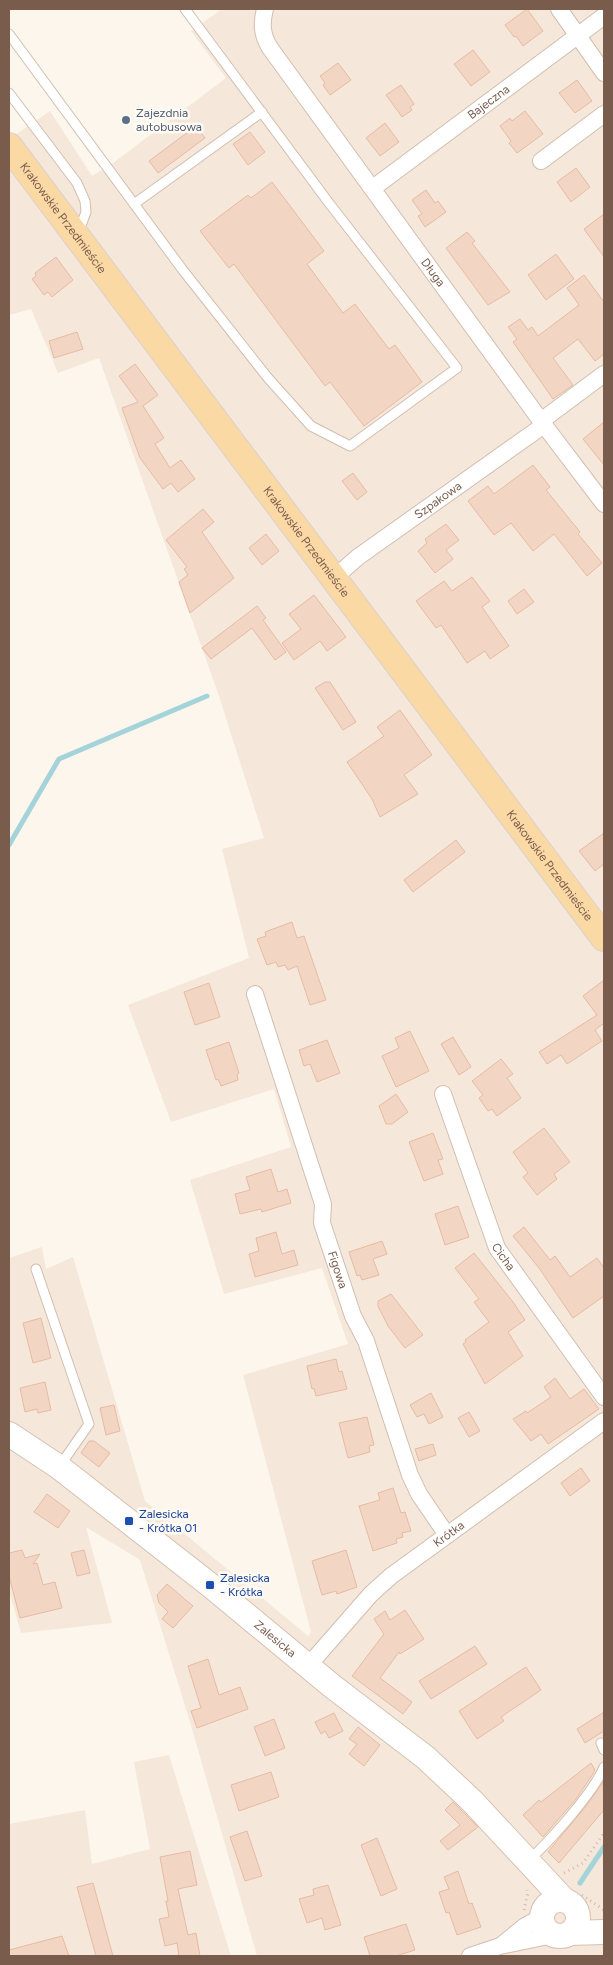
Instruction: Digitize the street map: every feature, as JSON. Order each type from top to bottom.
[{"type":"main road","name":"Krakowskie Przedmieście","points":[[9,146],[604,938]]},
{"type":"street","name":"Długa","points":[[265,9],[262,26],[264,38],[543,423],[604,504]]},
{"type":"street","points":[[559,9],[604,73]]},
{"type":"street","name":"Bajeczna","points":[[372,188],[604,16]]},
{"type":"street","points":[[541,161],[604,114]]},
{"type":"street","name":"Szpakowa","points":[[334,578],[358,557],[543,423],[604,374]]},
{"type":"street","name":"Figowa","points":[[255,994],[323,1204],[322,1222],[353,1316],[366,1341],[413,1483],[447,1535]]},
{"type":"street","name":"Cicha","points":[[443,1094],[497,1248],[604,1397]]},
{"type":"street","name":"Krótka","points":[[308,1666],[371,1594],[404,1566],[604,1421]]},
{"type":"street","name":"Zalesicka","points":[[9,1434],[59,1467],[425,1757],[472,1801],[527,1862],[569,1916]]},
{"type":"street","points":[[470,1956],[502,1951],[525,1926],[569,1916],[604,1932]]},
{"type":"lane","points":[[9,34],[182,269],[268,378],[311,426],[350,446],[457,368],[329,203],[185,9]]},
{"type":"lane","points":[[9,93],[77,183],[86,201],[86,212],[77,236]]},
{"type":"lane","points":[[134,204],[262,112]]},
{"type":"lane","points":[[36,1269],[89,1424],[59,1467]]},
{"type":"lane","points":[[527,1862],[542,1848],[583,1800],[600,1777],[604,1767]]},
{"type":"path","points":[[558,1876],[583,1863],[604,1833]]},
{"type":"path","points":[[569,1916],[604,1910]]},
{"type":"shaded area","points":[[222,9],[604,9],[604,1956],[257,1956],[190,1722],[140,1560],[86,1527],[112,1623],[21,1633],[9,1591],[9,1258],[42,1247],[46,1269],[73,1257],[145,1501],[308,1636],[311,1632],[243,1375],[348,1344],[322,1268],[224,1294],[190,1180],[291,1147],[274,1089],[171,1122],[128,1005],[249,958],[222,849],[264,838],[219,696],[99,358],[58,373],[31,309],[9,315],[9,139],[50,111],[92,176],[113,163],[226,78],[191,31]]},
{"type":"shaded area","points":[[169,1755],[231,1956],[9,1956],[9,1824],[85,1810],[92,1864],[150,1849],[134,1762]]},
{"type":"building","points":[[527,9],[543,31],[523,46],[505,25]]},
{"type":"building","points":[[473,50],[490,72],[471,86],[454,64]]},
{"type":"building","points":[[338,63],[351,80],[330,95],[323,85],[325,83],[320,76]]},
{"type":"building","points":[[577,80],[592,101],[575,113],[559,93]]},
{"type":"building","points":[[401,85],[414,104],[410,107],[412,110],[402,117],[386,95]]},
{"type":"building","points":[[525,111],[543,134],[517,153],[500,126],[510,118],[512,121]]},
{"type":"building","points":[[385,123],[399,142],[380,156],[366,138]]},
{"type":"building","points":[[196,126],[205,138],[158,173],[149,161]]},
{"type":"building","points":[[250,132],[265,152],[248,165],[233,144]]},
{"type":"building","points":[[576,168],[590,187],[571,202],[557,182]]},
{"type":"building","points":[[272,182],[324,251],[307,264],[343,313],[355,304],[389,349],[395,345],[422,382],[364,426],[330,382],[325,386],[234,264],[229,268],[200,231],[248,195],[251,198]]},
{"type":"building","points":[[426,190],[435,203],[438,201],[446,212],[425,227],[418,216],[422,214],[412,200]]},
{"type":"building","points":[[604,214],[604,257],[584,229]]},
{"type":"building","points":[[467,232],[475,241],[472,243],[510,292],[488,305],[446,248]]},
{"type":"building","points":[[556,254],[574,279],[546,300],[528,275]]},
{"type":"building","points":[[56,257],[73,280],[52,297],[48,292],[44,295],[32,279],[36,276],[35,273]]},
{"type":"building","points":[[584,275],[604,302],[604,354],[595,361],[578,339],[553,358],[573,385],[553,399],[513,342],[517,339],[508,327],[520,319],[528,330],[532,327],[538,336],[579,305],[567,288]]},
{"type":"building","points":[[77,332],[83,349],[54,358],[49,341]]},
{"type":"building","points":[[135,364],[158,395],[143,406],[164,438],[155,444],[170,468],[181,460],[195,479],[178,492],[171,483],[163,489],[140,458],[122,408],[138,402],[119,376]]},
{"type":"building","points":[[604,422],[604,465],[583,439]]},
{"type":"building","points":[[533,465],[550,487],[546,490],[602,563],[587,576],[554,534],[533,551],[511,523],[494,535],[468,501],[488,486],[494,494]]},
{"type":"building","points":[[353,473],[367,492],[357,500],[342,481]]},
{"type":"building","points":[[203,509],[214,522],[202,532],[234,578],[190,613],[179,582],[188,575],[184,569],[187,567],[166,540]]},
{"type":"building","points":[[446,524],[459,540],[446,550],[453,559],[435,573],[418,551],[427,543],[425,539]]},
{"type":"building","points":[[266,534],[279,551],[262,565],[249,548]]},
{"type":"building","points":[[472,577],[490,601],[482,607],[509,646],[490,659],[485,651],[467,663],[441,625],[436,628],[416,601],[444,581],[452,591]]},
{"type":"building","points":[[524,589],[534,602],[517,614],[508,601]]},
{"type":"building","points":[[314,595],[346,637],[327,651],[320,641],[294,660],[282,643],[301,629],[289,614]]},
{"type":"building","points":[[257,606],[266,618],[263,620],[286,652],[275,660],[252,628],[211,659],[202,648]]},
{"type":"building","points":[[325,682],[330,682],[356,722],[343,730],[315,688]]},
{"type":"building","points":[[400,710],[432,755],[404,775],[418,794],[380,817],[372,799],[347,762],[384,736],[377,727]]},
{"type":"building","points":[[604,833],[604,864],[595,871],[579,851]]},
{"type":"building","points":[[456,840],[465,852],[413,892],[404,880]]},
{"type":"building","points":[[292,922],[297,938],[304,936],[326,1000],[310,1005],[297,966],[288,970],[285,965],[278,967],[276,962],[267,965],[257,939],[266,936],[265,932]]},
{"type":"building","points":[[604,980],[604,1025],[595,1030],[602,1041],[567,1064],[561,1055],[547,1064],[539,1052],[597,1015],[583,996]]},
{"type":"building","points":[[209,983],[220,1017],[195,1025],[184,992]]},
{"type":"building","points":[[410,1031],[429,1071],[396,1087],[382,1056],[399,1048],[395,1038]]},
{"type":"building","points":[[453,1037],[471,1067],[459,1075],[441,1044]]},
{"type":"building","points":[[327,1040],[340,1073],[317,1082],[310,1064],[304,1066],[299,1050]]},
{"type":"building","points":[[229,1042],[239,1073],[237,1074],[238,1080],[221,1086],[218,1079],[216,1080],[206,1050]]},
{"type":"building","points":[[501,1059],[513,1074],[507,1078],[521,1098],[497,1116],[492,1109],[488,1111],[479,1098],[483,1095],[472,1081]]},
{"type":"building","points":[[396,1094],[408,1112],[392,1124],[386,1124],[379,1106]]},
{"type":"building","points":[[544,1128],[570,1162],[554,1174],[557,1179],[537,1195],[523,1177],[528,1173],[513,1152]]},
{"type":"building","points":[[433,1133],[443,1159],[438,1160],[443,1174],[424,1181],[409,1142]]},
{"type":"building","points":[[271,1169],[278,1192],[287,1189],[291,1203],[262,1212],[261,1209],[240,1214],[235,1194],[250,1190],[246,1177]]},
{"type":"building","points":[[458,1206],[469,1237],[445,1245],[435,1214]]},
{"type":"building","points":[[524,1227],[550,1260],[555,1256],[570,1277],[597,1258],[604,1268],[604,1296],[573,1318],[539,1268],[513,1236]]},
{"type":"building","points":[[276,1232],[282,1254],[294,1250],[298,1265],[255,1277],[249,1254],[259,1251],[256,1238]]},
{"type":"building","points":[[382,1241],[387,1254],[373,1259],[379,1275],[362,1280],[360,1275],[357,1276],[349,1252]]},
{"type":"building","points":[[474,1253],[525,1320],[508,1332],[523,1356],[485,1384],[463,1344],[466,1342],[465,1340],[489,1322],[474,1302],[479,1299],[455,1268]]},
{"type":"building","points":[[391,1294],[423,1335],[405,1348],[388,1326],[378,1306],[378,1301]]},
{"type":"building","points":[[41,1318],[51,1358],[33,1363],[23,1323]]},
{"type":"building","points":[[336,1359],[339,1372],[342,1371],[347,1389],[316,1396],[314,1388],[312,1389],[307,1366]]},
{"type":"building","points":[[555,1378],[570,1399],[584,1389],[599,1409],[548,1444],[541,1434],[531,1441],[513,1419],[526,1411],[527,1413],[551,1397],[544,1387]]},
{"type":"building","points":[[45,1382],[51,1410],[38,1413],[37,1409],[25,1412],[20,1388]]},
{"type":"building","points":[[431,1393],[443,1417],[429,1424],[424,1414],[417,1417],[410,1405]]},
{"type":"building","points":[[114,1405],[120,1431],[106,1435],[100,1408]]},
{"type":"building","points":[[469,1412],[480,1431],[469,1437],[458,1418]]},
{"type":"building","points":[[367,1417],[374,1445],[369,1446],[370,1452],[348,1458],[339,1423]]},
{"type":"building","points":[[89,1441],[94,1441],[110,1453],[99,1467],[81,1453]]},
{"type":"building","points":[[433,1444],[436,1455],[419,1461],[415,1449]]},
{"type":"building","points":[[581,1468],[590,1481],[570,1496],[561,1483]]},
{"type":"building","points":[[393,1488],[401,1513],[405,1512],[411,1531],[402,1533],[403,1537],[396,1539],[397,1543],[373,1551],[359,1506],[380,1500],[378,1493]]},
{"type":"building","points":[[47,1494],[70,1511],[58,1528],[34,1512]]},
{"type":"building","points":[[22,1550],[25,1558],[40,1554],[33,1564],[37,1563],[43,1585],[55,1582],[62,1608],[20,1618],[9,1576],[9,1553]]},
{"type":"building","points":[[84,1550],[90,1573],[77,1576],[71,1553]]},
{"type":"building","points":[[346,1550],[357,1587],[337,1594],[336,1591],[322,1595],[312,1561]]},
{"type":"building","points":[[167,1584],[193,1606],[173,1628],[162,1619],[168,1612],[159,1603],[157,1595]]},
{"type":"building","points":[[405,1610],[424,1639],[400,1654],[399,1652],[380,1678],[412,1702],[403,1714],[352,1676],[384,1634],[374,1619],[385,1611],[390,1620]]},
{"type":"building","points":[[475,1646],[487,1664],[431,1699],[419,1681]]},
{"type":"building","points":[[208,1659],[219,1695],[240,1687],[248,1709],[197,1728],[191,1711],[201,1708],[188,1666]]},
{"type":"building","points":[[526,1667],[541,1690],[501,1717],[504,1721],[477,1739],[459,1711]]},
{"type":"building","points":[[604,1712],[604,1731],[585,1743],[577,1729]]},
{"type":"building","points":[[334,1713],[343,1731],[329,1738],[325,1731],[321,1734],[315,1722]]},
{"type":"building","points":[[274,1719],[285,1748],[265,1756],[254,1727]]},
{"type":"building","points":[[358,1727],[380,1745],[364,1766],[349,1754],[357,1744],[349,1739]]},
{"type":"building","points":[[591,1763],[595,1770],[593,1774],[576,1799],[543,1837],[523,1815],[539,1800],[541,1802]]},
{"type":"building","points":[[271,1772],[279,1797],[239,1811],[231,1785]]},
{"type":"building","points":[[603,1782],[604,1810],[559,1863],[548,1852]]},
{"type":"building","points":[[453,1802],[478,1827],[448,1850],[440,1841],[460,1825],[445,1810]]},
{"type":"building","points":[[247,1831],[262,1876],[245,1881],[230,1837]]},
{"type":"building","points":[[377,1838],[397,1889],[381,1896],[361,1845]]},
{"type":"building","points":[[190,1851],[197,1885],[178,1889],[188,1935],[196,1933],[200,1956],[179,1956],[177,1943],[165,1946],[159,1919],[169,1917],[160,1857]]},
{"type":"building","points":[[458,1871],[469,1904],[472,1903],[481,1927],[457,1935],[449,1912],[446,1913],[439,1892],[449,1889],[444,1877]]},
{"type":"building","points":[[93,1883],[113,1956],[96,1956],[77,1887]]},
{"type":"building","points":[[328,1885],[341,1925],[325,1930],[322,1918],[307,1923],[299,1899],[314,1895],[313,1889]]},
{"type":"building","points":[[406,1924],[415,1950],[396,1956],[370,1956],[364,1937]]},
{"type":"building","points":[[62,1936],[69,1956],[9,1956],[9,1950]]},
{"type":"waterway","points":[[9,845],[59,759],[207,696]]},
{"type":"waterway","points":[[580,1883],[604,1847]]},
{"type":"place","name":"Zajezdnia autobusowa","points":[[126,120]]},
{"type":"place","name":"Zalesicka - Krótka 01","points":[[129,1521]]},
{"type":"place","name":"Zalesicka - Krótka","points":[[210,1585]]}]
